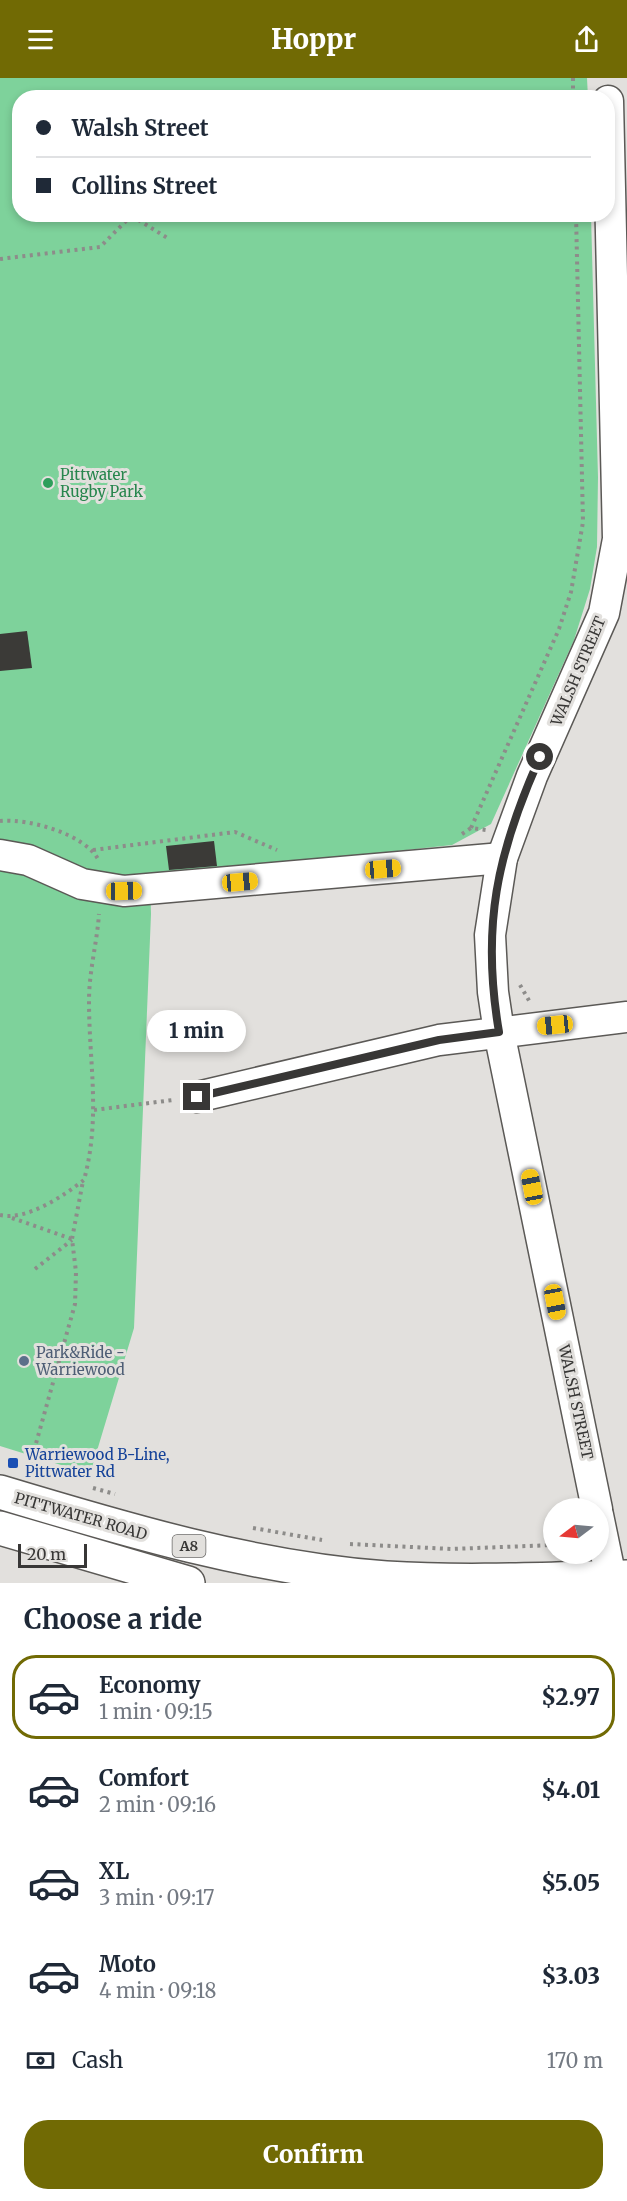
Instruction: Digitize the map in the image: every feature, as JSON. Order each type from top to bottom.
[{"type":"highway","name":"PITTWATER ROAD","points":[[9,1481],[158,1539],[295,1566],[435,1582],[619,1577]]},
{"type":"highway","name":"A8","points":[[0,1528],[188,1583]]},
{"type":"street","name":"WALSH STREET","points":[[595,1498],[499,1032],[493,992],[490,935],[502,858],[532,776],[604,614],[618,539],[610,222]]},
{"type":"street","points":[[0,855],[28,860],[64,877],[101,890],[145,891],[502,858]]},
{"type":"street","points":[[197,1097],[439,1040],[627,1017]]},
{"type":"street","points":[[609,1547],[619,1577]]},
{"type":"path","points":[[0,259],[100,247],[126,222]]},
{"type":"path","points":[[144,222],[170,239]]},
{"type":"path","points":[[471,828],[559,629],[578,560],[583,522],[576,222]]},
{"type":"path","points":[[0,821],[15,819],[58,830],[93,850],[102,868],[98,934],[89,981],[94,1110],[90,1158],[72,1239],[76,1272],[75,1304],[28,1472]]},
{"type":"path","points":[[94,1110],[197,1097]]},
{"type":"path","points":[[12,1218],[57,1197],[84,1180]]},
{"type":"path","points":[[0,1215],[72,1239]]},
{"type":"path","points":[[35,1269],[72,1239]]},
{"type":"path","points":[[9,1481],[28,1472],[38,1475]]},
{"type":"path","points":[[89,1487],[120,1496]]},
{"type":"path","points":[[245,1527],[325,1541]]},
{"type":"path","points":[[346,1544],[451,1549],[543,1545]]},
{"type":"green space","points":[[0,78],[587,78],[588,90],[12,90],[12,222],[591,222],[598,477],[597,547],[590,589],[574,640],[491,824],[452,845],[150,878],[151,914],[134,1328],[90,1474],[0,1446]]},
{"type":"building","points":[[27,631],[32,668],[0,671],[0,634]]},
{"type":"building","points":[[214,841],[217,866],[169,870],[166,846]]},
{"type":"place","name":"Pittwater Rugby Park","points":[[48,483]]},
{"type":"place","name":"Park&Ride - Warriewood","points":[[24,1361]]},
{"type":"place","name":"Warriewood B-Line, Pittwater Rd","points":[[13,1463]]},
{"type":"route","points":[[197,1097],[439,1040],[499,1032],[490,962],[493,908],[509,833],[540,757]]}]
